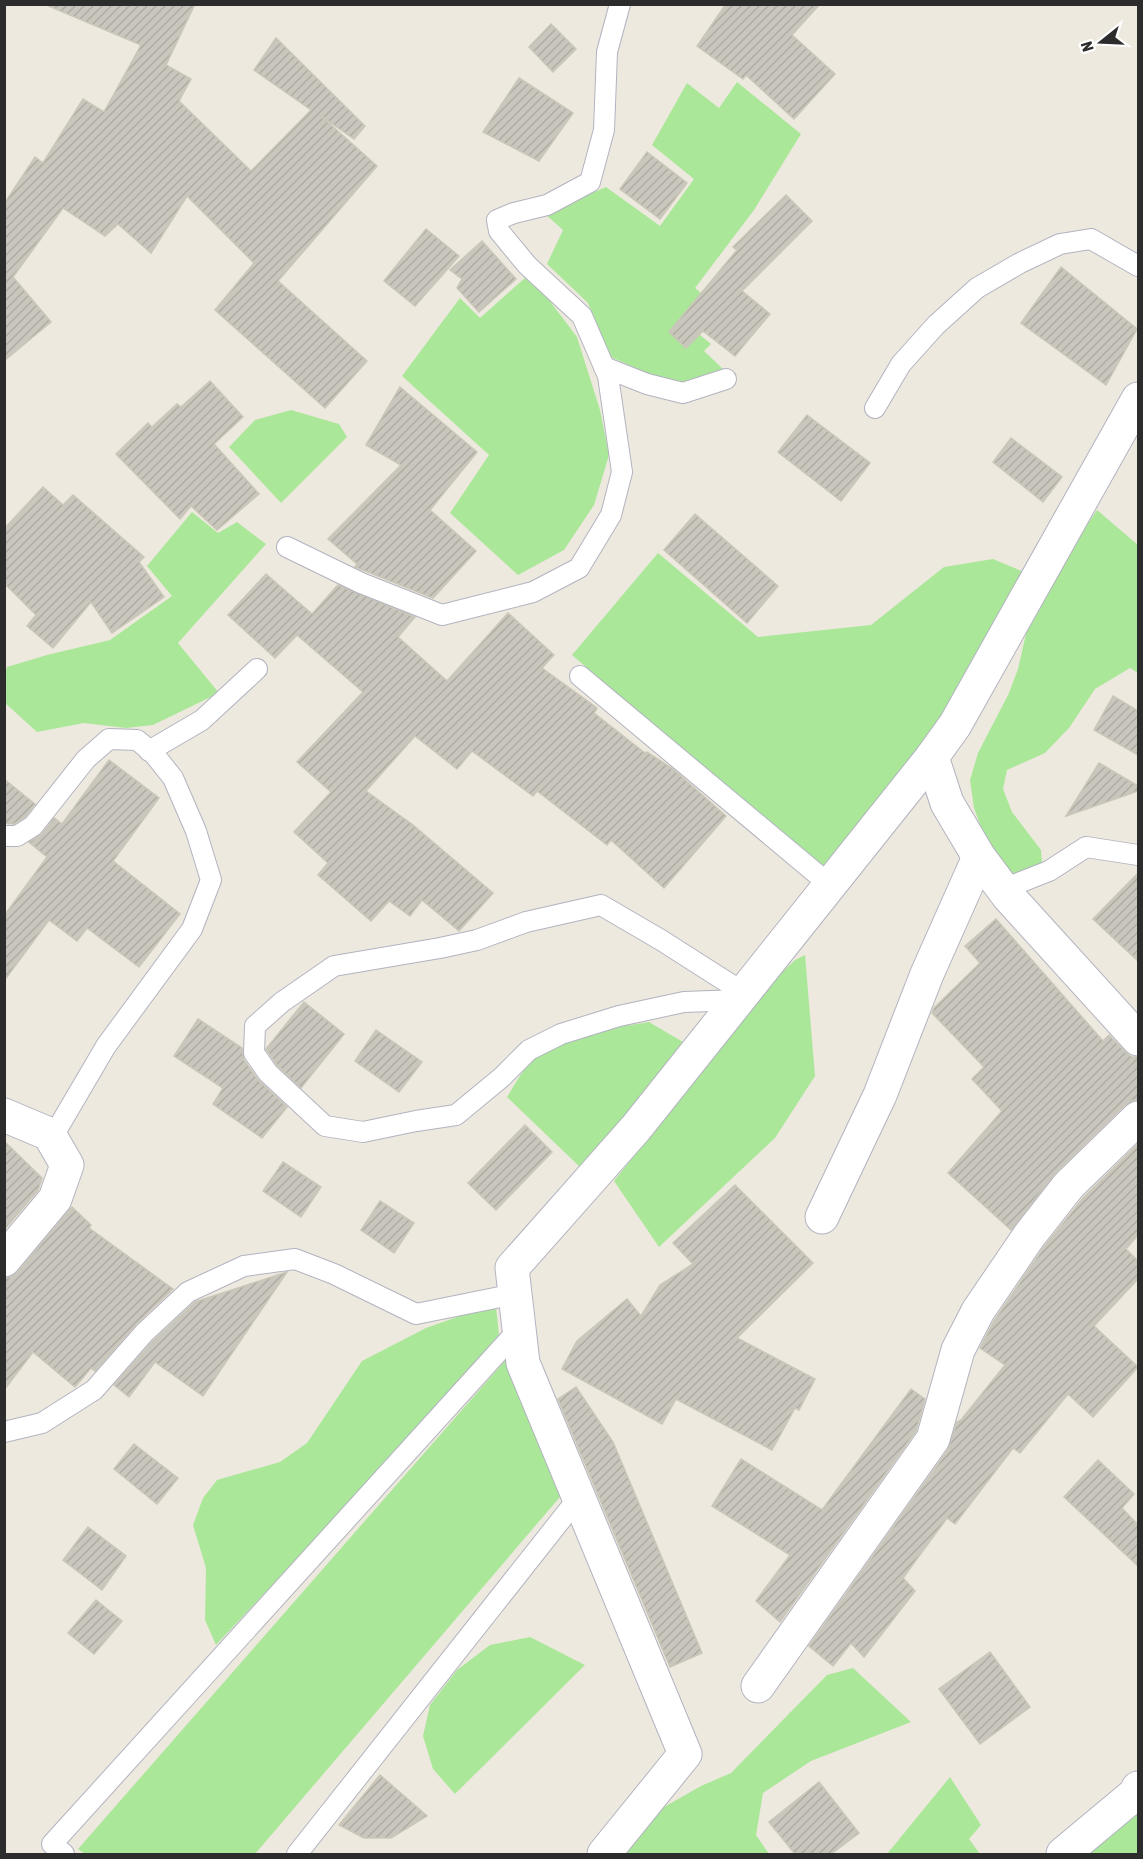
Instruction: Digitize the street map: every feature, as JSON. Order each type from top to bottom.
[{"type":"street","points":[[604,1854],[685,1754],[523,1363],[513,1268],[636,1128],[932,757],[954,725],[1138,399]]},
{"type":"street","points":[[932,757],[947,803],[979,857],[1003,890],[1138,1039]]},
{"type":"street","points":[[822,1217],[880,1095],[927,974],[979,857]]},
{"type":"street","points":[[4,1115],[50,1134],[67,1165],[56,1199],[4,1260]]},
{"type":"street","points":[[758,1686],[933,1439],[958,1350],[978,1311],[1029,1236],[1069,1185],[1138,1118]]},
{"type":"street","points":[[1063,1854],[1135,1794],[1138,1788]]},
{"type":"lane","points":[[287,547],[361,583],[442,615],[533,592],[579,568],[611,514],[622,472],[608,376],[582,316],[527,265],[499,231],[497,220],[514,213],[547,205],[590,182],[604,130],[607,52],[620,4]]},
{"type":"lane","points":[[875,408],[901,364],[936,325],[977,288],[1020,262],[1060,244],[1090,239],[1138,266]]},
{"type":"lane","points":[[604,367],[646,384],[683,393],[726,379]]},
{"type":"lane","points":[[149,751],[202,720],[257,669]]},
{"type":"lane","points":[[580,676],[830,885]]},
{"type":"lane","points":[[4,836],[17,836],[33,826],[86,759],[109,739],[137,741],[173,778],[196,831],[211,880],[192,929],[106,1046],[52,1138]]},
{"type":"lane","points":[[1003,890],[1048,871],[1086,847],[1138,855]]},
{"type":"lane","points":[[601,905],[660,940],[741,997],[684,1002],[619,1016],[561,1034],[529,1050],[502,1077],[456,1115],[363,1132],[325,1126],[268,1073],[254,1053],[255,1026],[282,1002],[334,966],[477,940],[526,922],[601,905]]},
{"type":"lane","points":[[4,1432],[42,1423],[94,1390],[144,1333],[188,1292],[244,1266],[295,1259],[334,1274],[416,1314],[514,1294]]},
{"type":"lane","points":[[64,1854],[52,1844],[518,1330]]},
{"type":"lane","points":[[297,1854],[579,1497]]},
{"type":"green space","points":[[737,82],[801,134],[754,210],[695,288],[709,300],[688,325],[711,344],[704,351],[723,369],[683,382],[649,374],[611,357],[588,303],[547,264],[563,230],[545,214],[606,187],[660,226],[694,179],[652,145],[687,83],[719,108]]},
{"type":"green space","points":[[525,278],[546,296],[577,337],[600,410],[609,455],[594,505],[564,550],[518,575],[450,513],[489,455],[402,376],[460,298],[480,318]]},
{"type":"green space","points":[[291,410],[339,424],[347,437],[281,503],[229,447],[255,420]]},
{"type":"green space","points":[[1097,510],[1138,545],[1138,673],[1130,668],[1095,689],[1069,728],[1045,753],[1007,770],[1003,789],[1012,812],[1041,850],[1042,863],[1009,878],[987,844],[974,808],[970,780],[978,753],[1009,693],[1018,669],[1028,625],[1060,565]]},
{"type":"green space","points":[[192,512],[218,533],[237,522],[266,544],[178,643],[219,693],[153,725],[126,728],[84,723],[37,732],[5,703],[7,667],[110,640],[172,596],[147,566]]},
{"type":"green space","points":[[658,553],[758,637],[871,625],[944,567],[993,559],[1024,572],[934,738],[828,874],[572,655]]},
{"type":"green space","points":[[805,955],[815,1076],[775,1138],[659,1247],[614,1181],[680,1098],[749,1004],[795,960]]},
{"type":"green space","points":[[649,1022],[683,1042],[582,1169],[507,1097],[531,1062],[542,1052],[555,1045],[586,1034]]},
{"type":"green space","points":[[496,1307],[499,1335],[319,1535],[216,1645],[205,1620],[206,1568],[193,1525],[203,1498],[217,1480],[280,1462],[307,1443],[362,1361],[426,1328],[477,1310]]},
{"type":"green space","points":[[510,1355],[565,1491],[255,1854],[85,1854],[78,1849]]},
{"type":"green space","points":[[530,1637],[585,1665],[455,1794],[433,1769],[423,1736],[430,1705],[457,1670],[490,1645]]},
{"type":"green space","points":[[853,1668],[911,1722],[811,1761],[763,1793],[756,1835],[769,1854],[618,1854],[650,1815],[701,1786],[731,1773],[827,1675]]},
{"type":"green space","points":[[950,1777],[981,1825],[969,1839],[980,1854],[887,1854]]},
{"type":"green space","points":[[1138,1806],[1138,1854],[1088,1854]]},
{"type":"building","points":[[44,4],[195,4],[166,65],[191,79],[179,101],[251,171],[311,110],[254,70],[276,38],[365,126],[354,139],[321,116],[377,166],[278,281],[367,361],[325,408],[215,310],[254,263],[187,196],[151,253],[118,224],[105,236],[63,208],[13,277],[51,322],[4,361],[4,204],[35,157],[43,163],[83,99],[104,112],[141,45]]},
{"type":"building","points":[[726,4],[820,4],[792,35],[835,74],[794,119],[746,75],[743,79],[697,46]]},
{"type":"building","points":[[551,24],[576,49],[553,72],[529,47]]},
{"type":"building","points":[[519,78],[573,113],[539,161],[483,132]]},
{"type":"building","points":[[647,152],[687,183],[660,219],[620,189]]},
{"type":"building","points":[[786,195],[812,221],[742,291],[770,314],[735,356],[703,331],[686,348],[669,332],[737,250],[733,247]]},
{"type":"building","points":[[426,229],[459,256],[415,306],[384,281]]},
{"type":"building","points":[[482,241],[516,279],[479,312],[457,288],[462,279],[450,270]]},
{"type":"building","points":[[1061,267],[1137,329],[1106,385],[1021,323]]},
{"type":"building","points":[[210,381],[243,417],[214,444],[259,494],[217,530],[191,506],[180,519],[116,454],[148,423],[152,427],[177,404],[181,407]]},
{"type":"building","points":[[400,387],[477,452],[430,510],[476,551],[433,598],[355,567],[357,564],[328,539],[401,465],[366,445]]},
{"type":"building","points":[[807,415],[870,463],[841,501],[778,452]]},
{"type":"building","points":[[1011,438],[1062,477],[1043,502],[993,462]]},
{"type":"building","points":[[43,487],[63,505],[73,495],[144,557],[139,562],[164,597],[112,633],[91,602],[53,648],[27,626],[36,615],[4,583],[4,529]]},
{"type":"building","points":[[695,514],[778,586],[747,623],[664,550]]},
{"type":"building","points":[[266,574],[312,614],[338,585],[415,617],[398,637],[447,681],[508,613],[554,655],[542,668],[597,708],[594,713],[645,753],[647,752],[673,769],[726,816],[664,888],[611,840],[607,845],[537,791],[533,796],[472,751],[457,769],[415,736],[366,791],[413,825],[493,893],[459,931],[422,900],[410,916],[389,901],[371,921],[318,875],[328,863],[294,832],[331,792],[297,762],[363,692],[297,635],[275,658],[228,615]]},
{"type":"building","points":[[1113,696],[1138,711],[1138,755],[1094,730]]},
{"type":"building","points":[[109,760],[159,798],[113,861],[180,914],[139,967],[87,928],[77,941],[49,920],[4,981],[4,916],[47,857],[29,842],[42,834],[54,818],[62,824]]},
{"type":"building","points":[[1099,763],[1138,786],[1138,791],[1066,816]]},
{"type":"building","points":[[4,779],[35,804],[25,817],[14,824],[4,823]]},
{"type":"building","points":[[1138,873],[1138,961],[1093,919]]},
{"type":"building","points":[[996,919],[1103,1041],[1109,1035],[1125,1052],[1132,1057],[1138,1057],[1138,1100],[1125,1105],[1056,1172],[1011,1230],[948,1173],[1002,1111],[972,1079],[984,1067],[932,1013],[934,1008],[980,963],[965,946]]},
{"type":"building","points":[[304,1002],[344,1034],[301,1088],[277,1065],[266,1049]]},
{"type":"building","points":[[198,1019],[242,1048],[244,1060],[258,1080],[287,1107],[262,1138],[213,1104],[223,1088],[174,1056]]},
{"type":"building","points":[[376,1030],[422,1062],[399,1092],[355,1061]]},
{"type":"building","points":[[525,1125],[552,1152],[496,1210],[468,1183]]},
{"type":"building","points":[[4,1141],[42,1178],[38,1190],[4,1230]]},
{"type":"building","points":[[1138,1144],[1138,1235],[1126,1249],[1138,1261],[1138,1279],[1094,1326],[1138,1367],[1093,1417],[1068,1394],[1020,1453],[1013,1448],[955,1524],[947,1518],[903,1578],[915,1591],[864,1657],[851,1643],[833,1666],[809,1646],[948,1450],[957,1422],[1005,1365],[980,1348],[994,1321],[1044,1247],[1083,1198]]},
{"type":"building","points":[[283,1162],[321,1187],[301,1217],[263,1191]]},
{"type":"building","points":[[735,1185],[813,1263],[737,1338],[815,1379],[799,1410],[795,1408],[772,1450],[676,1399],[662,1424],[562,1369],[577,1341],[627,1299],[641,1316],[660,1285],[693,1264],[673,1243]]},
{"type":"building","points":[[380,1201],[414,1223],[394,1253],[361,1230]]},
{"type":"building","points":[[72,1207],[91,1225],[89,1228],[173,1289],[136,1324],[95,1371],[91,1368],[75,1387],[33,1352],[4,1390],[4,1278],[11,1277],[18,1272]]},
{"type":"building","points":[[287,1272],[203,1396],[155,1362],[129,1397],[114,1385],[153,1341],[195,1302]]},
{"type":"building","points":[[576,1387],[613,1442],[702,1653],[670,1667],[558,1399]]},
{"type":"building","points":[[911,1389],[925,1399],[916,1431],[780,1622],[756,1601],[790,1555],[712,1506],[741,1459],[822,1510]]},
{"type":"building","points":[[134,1444],[178,1478],[157,1504],[114,1469]]},
{"type":"building","points":[[1098,1460],[1134,1494],[1122,1508],[1138,1525],[1138,1566],[1064,1497]]},
{"type":"building","points":[[88,1527],[126,1556],[102,1590],[63,1560]]},
{"type":"building","points":[[96,1600],[122,1621],[94,1654],[68,1633]]},
{"type":"building","points":[[990,1652],[1030,1707],[980,1744],[939,1689]]},
{"type":"building","points":[[380,1775],[427,1816],[391,1838],[364,1838],[339,1825]]},
{"type":"building","points":[[819,1782],[859,1833],[831,1854],[795,1854],[769,1822]]}]
